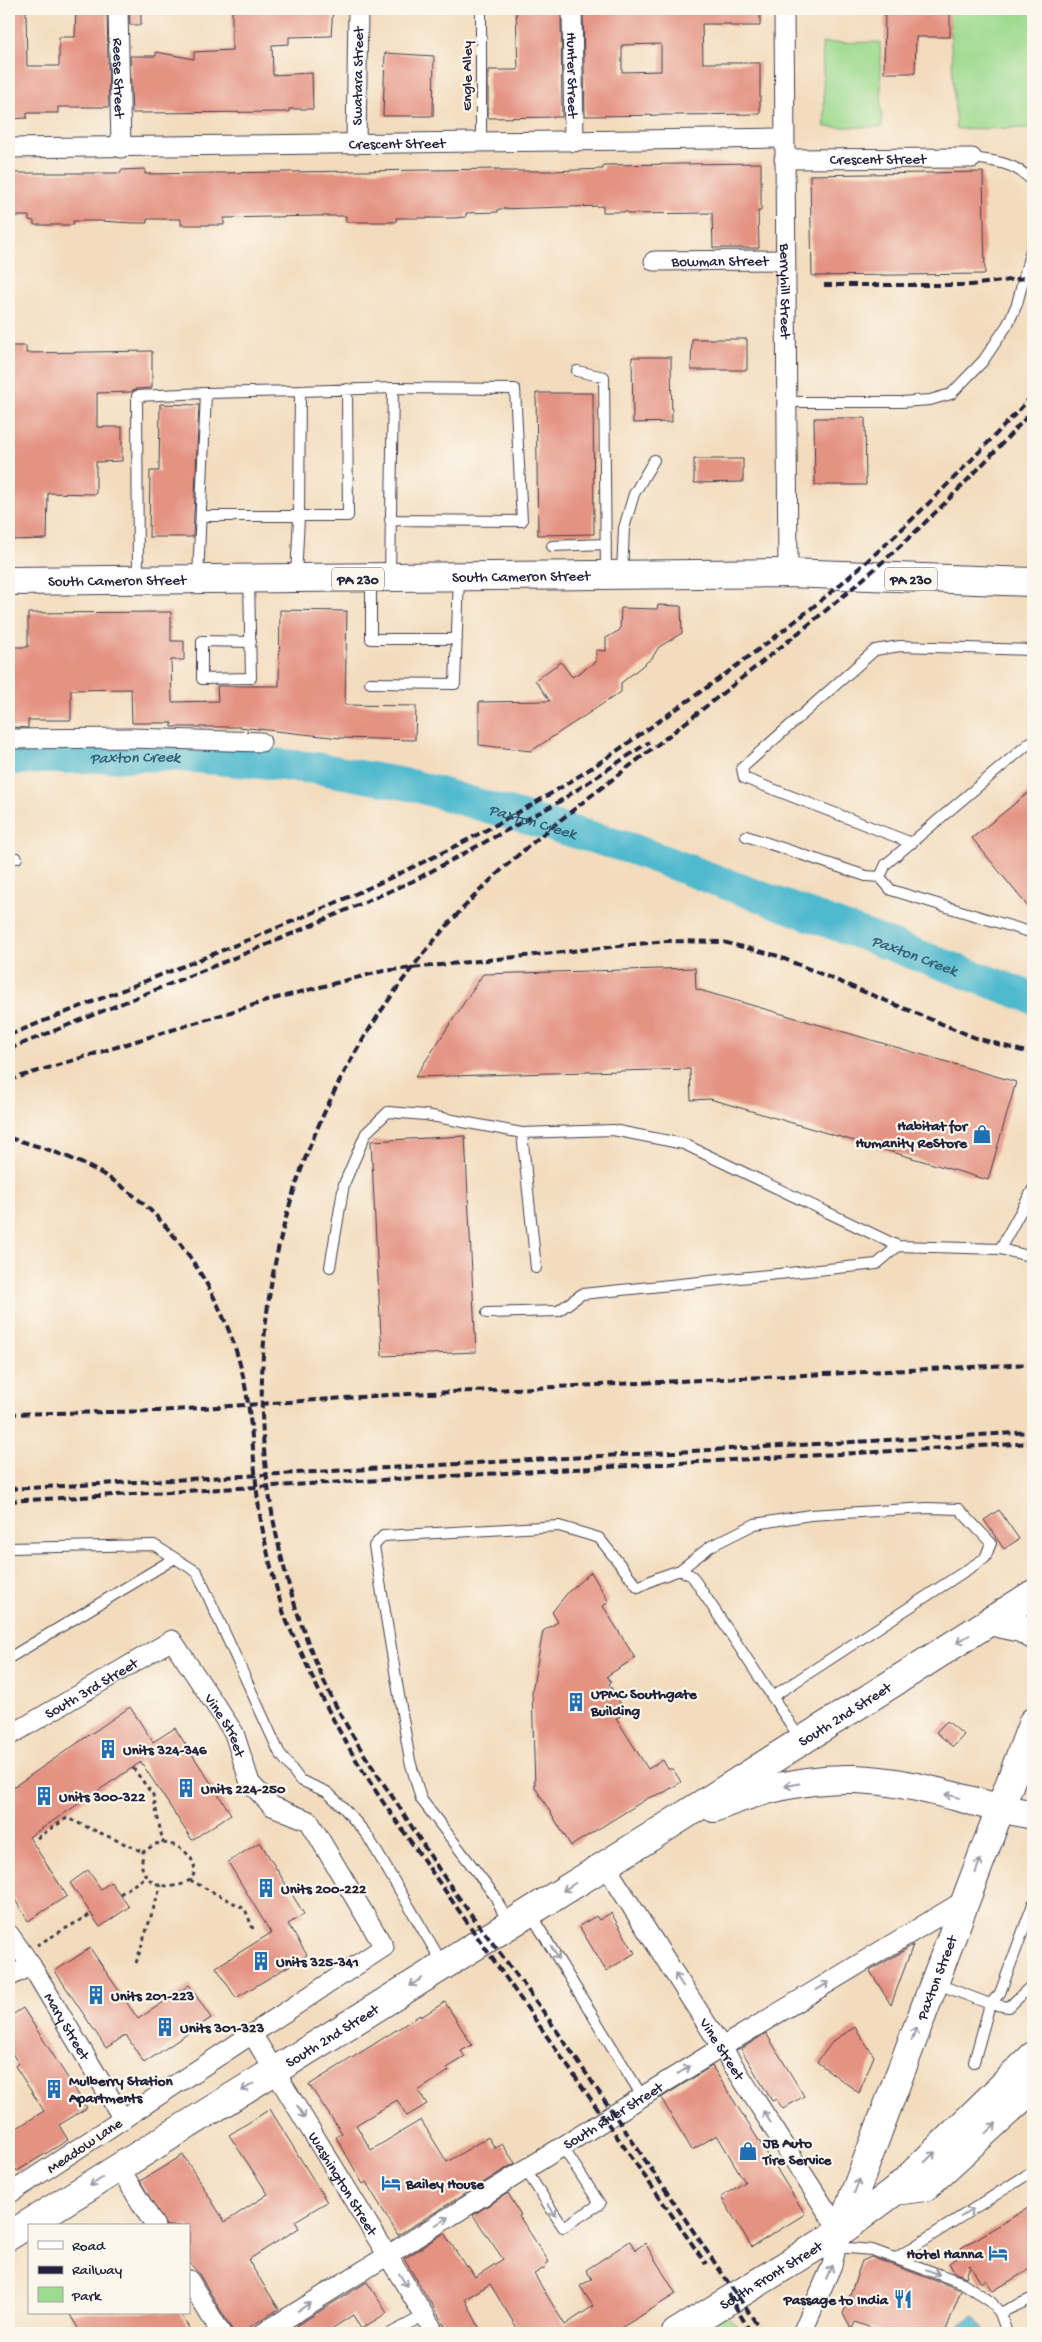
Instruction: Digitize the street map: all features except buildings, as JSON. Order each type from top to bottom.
[{"type":"main road","name":"South Cameron Street","points":[[9,582],[788,573],[1033,582]]},
{"type":"main road","name":"South 2nd Street","points":[[28,2224],[655,1834],[1033,1594]]},
{"type":"main road","points":[[990,1621],[1021,1628],[1033,1635]]},
{"type":"main road","name":"Paxton Street","points":[[838,2239],[999,1808],[1033,1723]]},
{"type":"main road","name":"South 2nd Street","points":[[655,1834],[743,1798],[813,1781],[855,1779],[886,1782],[1033,1815]]},
{"type":"main road","name":"South Front Street","points":[[676,2333],[838,2239],[895,2191],[1033,2056]]},
{"type":"main road","points":[[895,2191],[926,2187],[1033,2088]]},
{"type":"main road","name":"South 2nd Street","points":[[9,2236],[28,2224]]},
{"type":"street","name":"Reese Street","points":[[118,9],[121,148]]},
{"type":"street","name":"Swatara Street","points":[[356,144],[358,9]]},
{"type":"street","name":"Hunter Street","points":[[572,9],[574,142]]},
{"type":"street","name":"Berryhill Street","points":[[784,9],[788,573]]},
{"type":"street","name":"Crescent Street","points":[[9,148],[784,138]]},
{"type":"street","name":"Crescent Street","points":[[784,159],[972,158]]},
{"type":"street","name":"Bowman Street","points":[[654,261],[785,260]]},
{"type":"street","points":[[9,739],[131,738],[261,742]]},
{"type":"street","name":"South 3rd Street","points":[[9,1736],[172,1640]]},
{"type":"street","name":"Vine Street","points":[[172,1640],[234,1733],[250,1783],[272,1806],[309,1821],[384,1947]]},
{"type":"street","name":"Vine Street","points":[[605,1865],[722,2047],[838,2239]]},
{"type":"street","name":"South River Street","points":[[263,2333],[286,2327],[387,2254],[722,2047],[965,1900]]},
{"type":"street","name":"Mary Street","points":[[9,1934],[27,1959],[123,2118]]},
{"type":"street","name":"Meadow Lane","points":[[9,2194],[384,1947]]},
{"type":"street","points":[[9,1977],[27,1959]]},
{"type":"street","name":"Washington Street","points":[[252,2034],[435,2333]]},
{"type":"street","points":[[119,2167],[154,2224]]},
{"type":"street","name":"South Front Street","points":[[802,2333],[832,2265],[838,2239]]},
{"type":"street","points":[[190,2282],[222,2333]]},
{"type":"lane","name":"Engle Alley","points":[[481,9],[481,143]]},
{"type":"lane","points":[[972,158],[1011,165],[1020,169],[1033,182]]},
{"type":"lane","points":[[786,402],[901,402],[930,400],[951,394],[979,366],[1008,324],[1019,295],[1033,242]]},
{"type":"lane","points":[[577,371],[604,377],[606,544],[614,575]]},
{"type":"lane","points":[[393,388],[390,520],[371,639],[457,639]]},
{"type":"lane","points":[[138,580],[137,396],[393,388],[515,390],[522,521],[390,520]]},
{"type":"lane","points":[[201,516],[348,516],[347,389]]},
{"type":"lane","points":[[296,578],[299,516],[300,391]]},
{"type":"lane","points":[[198,579],[206,394]]},
{"type":"lane","points":[[614,575],[624,528],[634,494],[654,460]]},
{"type":"lane","points":[[552,546],[606,544]]},
{"type":"lane","points":[[370,684],[456,684],[459,576]]},
{"type":"lane","points":[[249,579],[251,642],[251,678],[202,679],[202,641],[251,642]]},
{"type":"lane","points":[[912,843],[744,778],[742,768],[875,650],[900,646],[1033,650]]},
{"type":"lane","points":[[880,877],[886,864],[1033,740]]},
{"type":"lane","points":[[746,836],[866,876],[880,877],[891,890],[1033,933]]},
{"type":"lane","points":[[330,1267],[344,1184],[366,1133],[388,1112],[426,1116],[522,1133],[613,1130],[684,1144],[898,1246],[1000,1249],[1033,1257]]},
{"type":"lane","points":[[522,1133],[536,1268]]},
{"type":"lane","points":[[1000,1249],[1033,1189]]},
{"type":"lane","points":[[487,1313],[558,1310],[582,1294],[877,1264],[898,1246]]},
{"type":"lane","points":[[642,2096],[519,1918],[495,1896],[421,1799],[410,1761],[374,1546],[383,1536],[559,1526],[599,1538],[638,1587],[680,1570],[711,1546],[754,1524],[810,1515],[927,1508],[959,1509],[991,1543],[985,1558],[772,1697]]},
{"type":"lane","points":[[9,1548],[154,1545],[197,1572],[279,1752],[300,1780],[327,1792],[344,1807],[367,1835],[444,1965]]},
{"type":"lane","points":[[9,1658],[175,1558]]},
{"type":"lane","points":[[680,1570],[692,1576],[802,1740]]},
{"type":"lane","points":[[974,2062],[990,2004],[1000,1993],[1033,1904]]},
{"type":"lane","points":[[934,1982],[990,2004],[1009,2007],[1033,1984]]},
{"type":"lane","points":[[525,2169],[563,2227],[600,2204],[562,2146]]},
{"type":"lane","points":[[896,2258],[1033,2171]]},
{"type":"lane","points":[[838,2239],[896,2258],[979,2292],[1000,2313],[1007,2333]]},
{"type":"lane","points":[[1000,2313],[1033,2298]]},
{"type":"lane","points":[[391,2333],[424,2315]]},
{"type":"path","points":[[133,1768],[153,1795],[163,1843]]},
{"type":"path","points":[[37,1838],[67,1818],[143,1852]]},
{"type":"path","points":[[163,1843],[178,1847],[191,1860],[194,1868],[190,1880],[176,1887],[161,1885],[147,1876],[142,1868],[143,1852],[155,1844],[163,1843]]},
{"type":"path","points":[[120,1894],[147,1876]]},
{"type":"path","points":[[190,1880],[245,1909],[253,1929]]},
{"type":"path","points":[[136,1963],[161,1885]]},
{"type":"path","points":[[27,1959],[90,1914]]},
{"type":"green space","points":[[949,9],[1033,9],[1033,128],[956,129]]},
{"type":"green space","points":[[880,42],[882,127],[825,127],[822,43]]},
{"type":"green space","points":[[725,2315],[747,2333],[696,2333]]},
{"type":"water","points":[[974,2316],[986,2333],[948,2333]]},
{"type":"waterway","name":"Paxton Creek","points":[[9,759],[171,755],[316,768],[415,786],[632,849],[1033,998]]},
{"type":"railway","points":[[824,285],[971,285],[1033,277]]},
{"type":"railway","points":[[9,1035],[206,957],[337,902],[464,842],[563,786],[617,751],[726,674],[835,589],[925,507],[1033,395]]},
{"type":"railway","points":[[763,2333],[540,2007],[445,1878],[356,1742],[323,1679],[286,1576],[266,1473],[262,1371],[274,1270],[300,1172],[342,1078],[397,988],[466,905],[511,861],[543,834],[687,722],[861,581],[934,514],[1033,410]]},
{"type":"railway","points":[[9,1049],[266,945],[413,881],[557,803],[649,742]]},
{"type":"railway","points":[[9,1080],[273,999],[383,971],[667,941],[723,942],[775,955],[976,1038],[1033,1054]]},
{"type":"railway","points":[[9,1138],[65,1156],[92,1168],[117,1183],[161,1221],[197,1268],[225,1321],[243,1376],[249,1409],[261,1521],[268,1557],[283,1610],[289,1627],[328,1709],[348,1747],[383,1802],[706,2264]]},
{"type":"railway","points":[[9,1414],[158,1411],[389,1395],[1033,1364]]},
{"type":"railway","points":[[9,1489],[1033,1432]]},
{"type":"railway","points":[[9,1501],[1033,1443]]},
{"type":"railway","points":[[728,2294],[751,2333]]},
{"type":"place","name":"Habitat for Humanity ReStore","points":[[982,1134]]},
{"type":"place","name":"UPMC Southgate Building","points":[[576,1702]]},
{"type":"place","name":"Units 324-346","points":[[108,1749]]},
{"type":"place","name":"Units 224-250","points":[[186,1788]]},
{"type":"place","name":"Units 300-322","points":[[44,1796]]},
{"type":"place","name":"Units 200-222","points":[[266,1888]]},
{"type":"place","name":"Units 325-341","points":[[261,1961]]},
{"type":"place","name":"Units 201-223","points":[[96,1995]]},
{"type":"place","name":"Units 301-323","points":[[165,2027]]},
{"type":"place","name":"Mulberry Station Apartments","points":[[54,2089]]},
{"type":"place","name":"JB Auto Tire Service","points":[[748,2151]]},
{"type":"place","name":"Bailey House","points":[[391,2183]]},
{"type":"place","name":"Hotel Hanna","points":[[998,2253]]},
{"type":"place","name":"Passage to India","points":[[903,2299]]}]
